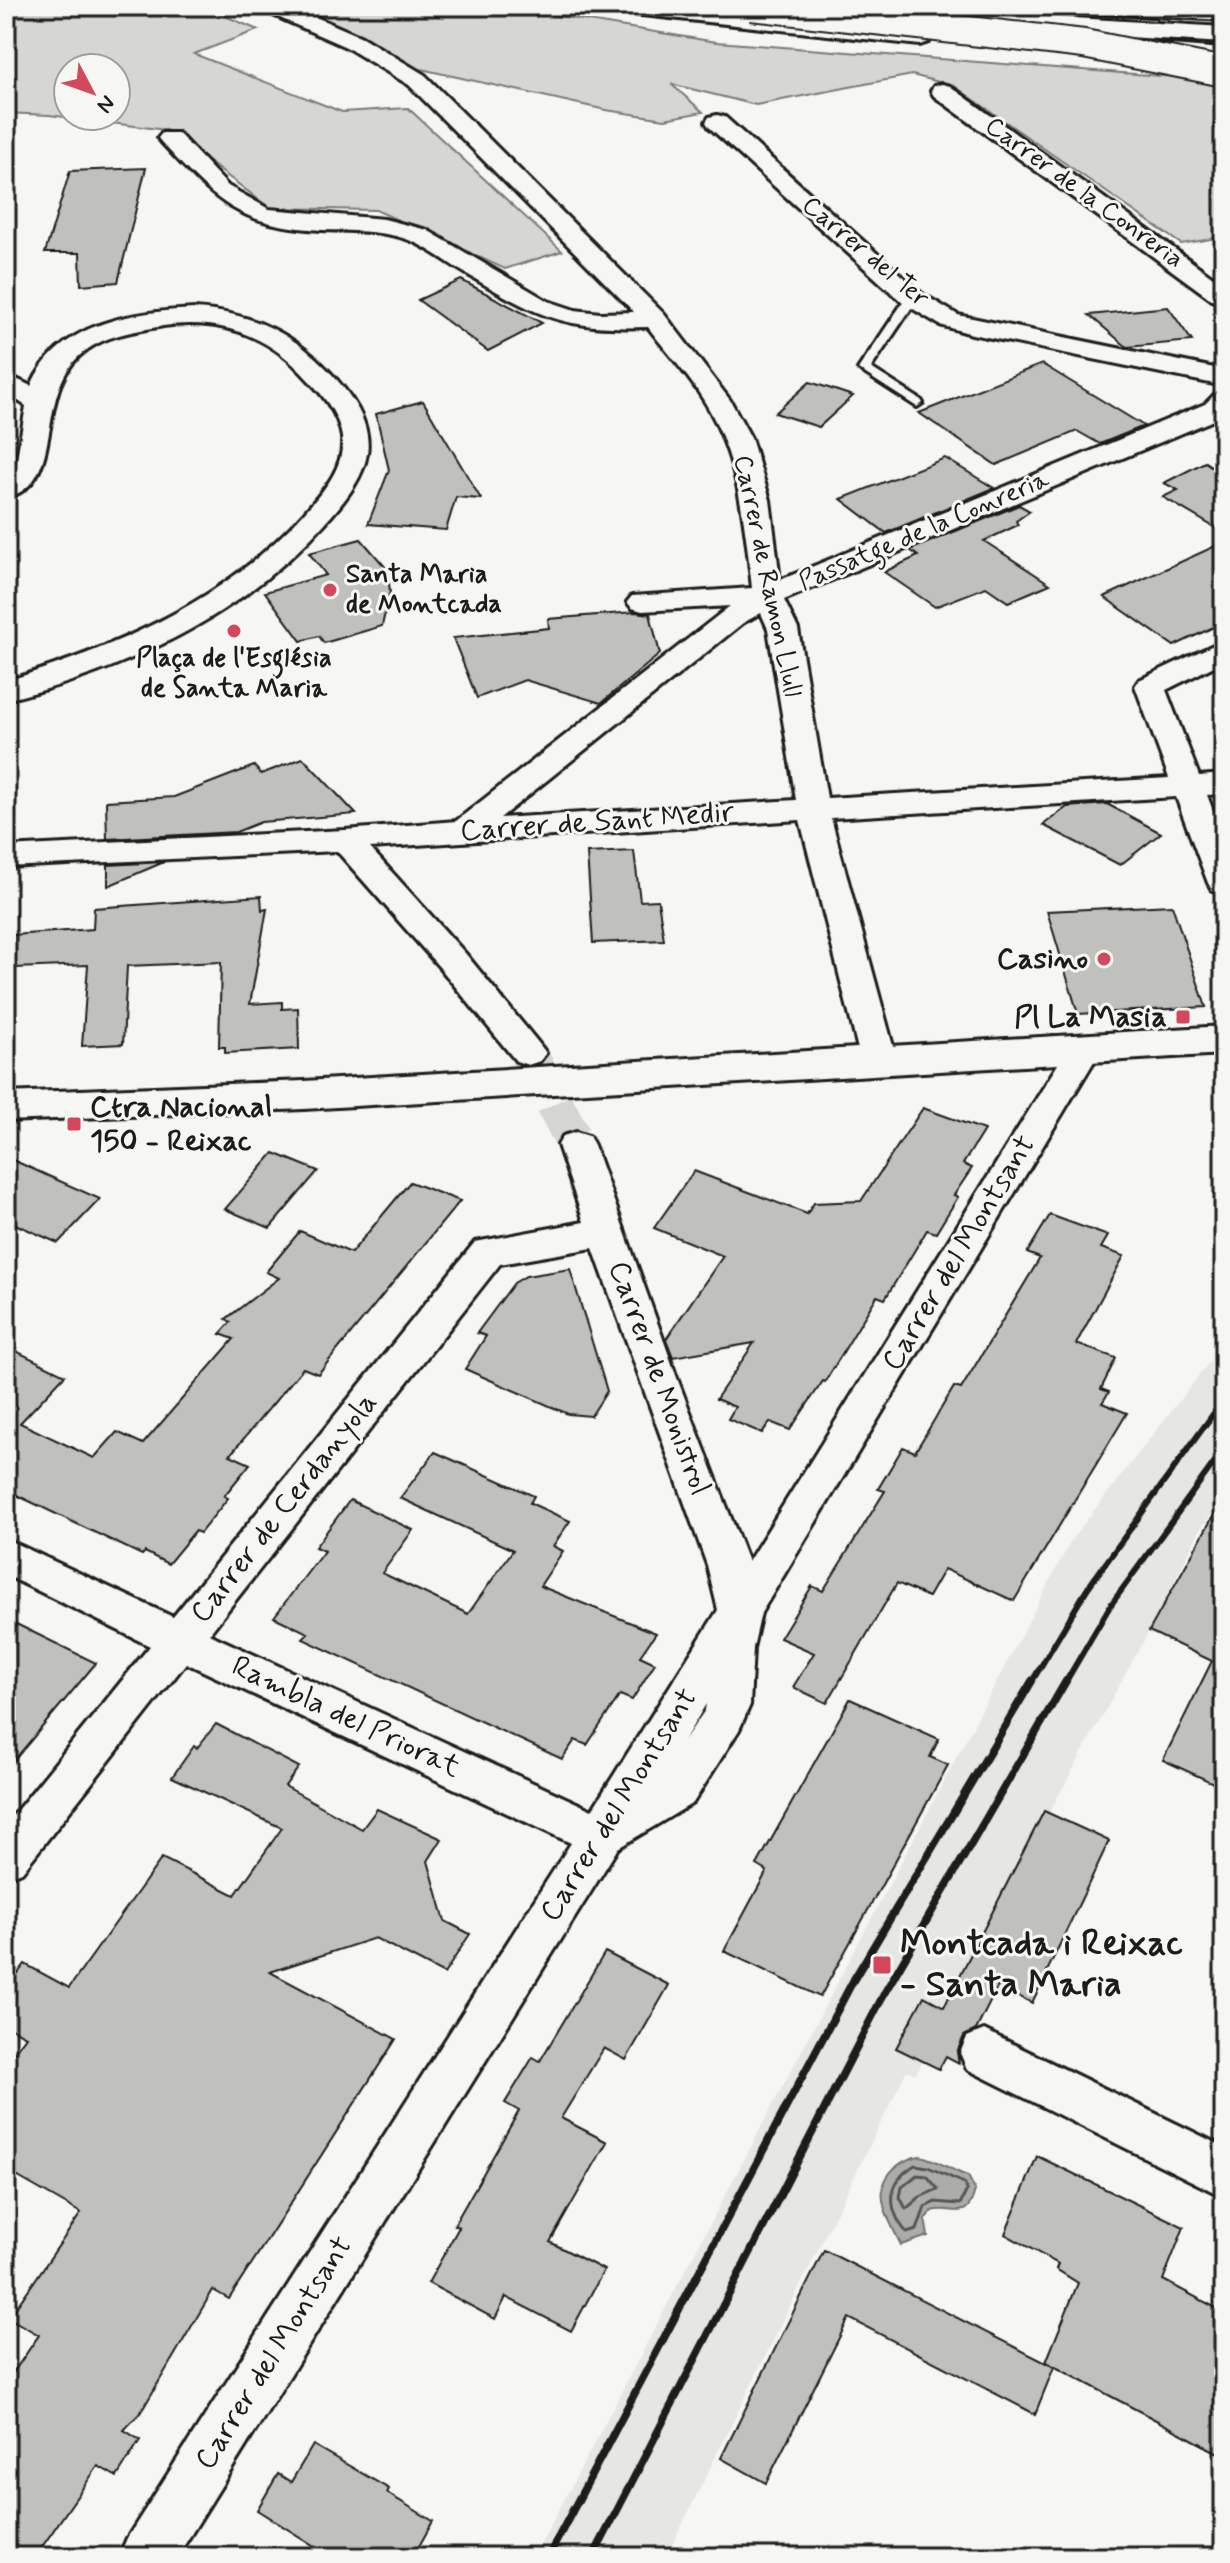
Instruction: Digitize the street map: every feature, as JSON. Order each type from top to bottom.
[{"type":"main road","points":[[624,6],[852,32],[1224,57]]},
{"type":"main road","points":[[751,6],[1068,42],[1224,72]]},
{"type":"main road","points":[[816,6],[1224,35]]},
{"type":"main road","points":[[914,6],[1079,18],[1224,20]]},
{"type":"main road","points":[[1099,6],[1224,13]]},
{"type":"main road","points":[[6,1107],[304,1095],[1224,1040]]},
{"type":"street","name":"Carrer de Ramon Llull","points":[[272,6],[354,42],[417,80],[655,319],[721,406],[737,438],[756,500],[768,596],[783,629],[813,809],[879,1061]]},
{"type":"street","name":"Carrer de la Conreria","points":[[942,91],[1224,297]]},
{"type":"street","name":"Carrer del Ter","points":[[717,122],[912,298],[949,320],[1224,378]]},
{"type":"street","points":[[170,138],[220,191],[263,215],[312,222],[384,226],[418,235],[539,306],[571,317],[600,321],[655,319]]},
{"type":"street","points":[[6,490],[23,477],[30,465],[18,455],[51,370],[78,343],[101,333],[157,319],[211,317],[263,330],[304,357],[350,412],[356,435],[355,457],[348,475],[303,534],[272,566],[246,586],[213,608],[149,640],[100,661],[6,691]]},
{"type":"street","points":[[6,382],[38,402]]},
{"type":"street","name":"Passatge de la Conreria","points":[[464,830],[733,617],[768,596],[1221,408]]},
{"type":"street","points":[[642,602],[768,596]]},
{"type":"street","points":[[1224,649],[1150,686],[1224,883]]},
{"type":"street","name":"Carrer de Sant Medir","points":[[6,857],[345,840],[464,830],[1224,784]]},
{"type":"street","points":[[345,840],[499,1015],[528,1053]]},
{"type":"street","name":"Carrer del Montsant","points":[[740,1613],[1085,1048]]},
{"type":"street","name":"Carrer de Monistrol","points":[[576,1145],[728,1565],[740,1613]]},
{"type":"street","name":"Carrer de Cerdanyola","points":[[6,1858],[488,1252],[607,1232]]},
{"type":"street","name":"Rambla del Priorat","points":[[6,1556],[179,1640],[600,1835]]},
{"type":"street","points":[[600,1835],[670,1795],[703,1751],[728,1705],[732,1648],[740,1613]]},
{"type":"street","name":"Carrer del Montsant","points":[[146,2557],[600,1835]]},
{"type":"street","points":[[984,2053],[1224,2173]]},
{"type":"lane","points":[[912,298],[864,369],[917,403]]},
{"type":"shaded area","points":[[6,6],[202,6],[258,30],[194,54],[342,112],[408,108],[562,251],[505,269],[376,210],[270,208],[166,130],[132,126],[132,52],[52,52],[52,115],[6,113]]},
{"type":"shaded area","points":[[301,6],[497,6],[716,42],[1201,79],[1224,87],[1224,237],[1181,244],[954,86],[912,75],[756,105],[671,84],[703,112],[665,119],[606,110],[412,67]]},
{"type":"shaded area","points":[[1224,1343],[1224,1499],[1201,1528],[1149,1631],[944,2004],[979,2024],[960,2064],[946,2058],[939,2070],[922,2062],[916,2074],[907,2070],[666,2557],[534,2557],[1072,1539]]},
{"type":"water","points":[[920,2156],[968,2176],[975,2190],[964,2210],[932,2211],[925,2219],[928,2236],[901,2245],[884,2205],[884,2185],[899,2165]]},
{"type":"building","points":[[146,168],[118,282],[81,285],[80,253],[45,253],[70,171]]},
{"type":"building","points":[[461,280],[542,323],[488,351],[418,300]]},
{"type":"building","points":[[1168,307],[1192,341],[1127,347],[1089,315]]},
{"type":"building","points":[[1042,364],[1144,426],[1100,444],[1077,431],[996,465],[919,413]]},
{"type":"building","points":[[810,382],[853,396],[819,427],[775,413]]},
{"type":"building","points":[[423,401],[481,499],[456,497],[446,530],[368,524],[389,470],[376,414]]},
{"type":"building","points":[[945,458],[994,488],[886,533],[841,499]]},
{"type":"building","points":[[1205,462],[1220,472],[1224,470],[1224,533],[1163,497],[1178,490],[1164,483]]},
{"type":"building","points":[[1019,505],[1030,511],[1016,521],[1018,525],[984,541],[1050,584],[1008,602],[986,587],[935,607],[884,572],[918,556],[910,550]]},
{"type":"building","name":"Santa Maria de Montcada","points":[[361,539],[387,569],[390,591],[382,626],[324,643],[319,636],[301,641],[265,592],[326,575],[309,553]]},
{"type":"building","points":[[1224,542],[1224,622],[1174,646],[1104,597]]},
{"type":"building","points":[[635,612],[650,614],[660,654],[601,703],[525,680],[477,698],[453,638],[549,628],[548,619]]},
{"type":"building","points":[[303,758],[356,814],[261,822],[236,832],[107,839],[106,801],[174,797],[254,766],[261,774]]},
{"type":"building","points":[[1107,804],[1161,833],[1120,865],[1043,825],[1067,807]]},
{"type":"building","points":[[634,851],[640,901],[658,900],[664,940],[593,943],[587,853]]},
{"type":"building","points":[[164,862],[108,886],[108,865]]},
{"type":"building","points":[[261,896],[262,910],[267,909],[250,1004],[282,1002],[282,1009],[298,1008],[299,1049],[225,1053],[225,1047],[219,1047],[221,962],[127,966],[123,1044],[82,1046],[88,965],[15,968],[13,935],[93,929],[94,908]]},
{"type":"building","points":[[1172,905],[1206,1007],[1078,1014],[1047,911]]},
{"type":"building","points":[[923,1108],[984,1130],[963,1164],[972,1168],[954,1195],[958,1197],[936,1233],[927,1230],[885,1299],[877,1296],[825,1382],[790,1430],[770,1422],[762,1433],[728,1419],[735,1407],[716,1399],[754,1343],[673,1357],[666,1339],[723,1256],[654,1228],[694,1171],[807,1214],[814,1203],[861,1201]]},
{"type":"building","points":[[274,1153],[318,1171],[270,1228],[225,1209]]},
{"type":"building","points":[[6,1157],[100,1199],[58,1243],[6,1220]]},
{"type":"building","points":[[410,1182],[460,1201],[318,1374],[303,1368],[230,1455],[250,1464],[200,1533],[195,1531],[168,1564],[145,1552],[142,1555],[6,1490],[6,1346],[65,1375],[20,1423],[94,1458],[117,1432],[143,1444],[234,1339],[220,1334],[231,1322],[226,1319],[279,1278],[266,1272],[300,1231],[351,1253]]},
{"type":"building","points":[[1050,1215],[1108,1236],[1101,1248],[1124,1256],[1076,1344],[1116,1358],[1101,1389],[1109,1392],[1102,1403],[1127,1413],[1014,1601],[944,1569],[928,1597],[897,1583],[827,1703],[793,1687],[814,1653],[780,1638],[812,1586],[823,1591],[885,1491],[878,1489],[903,1447],[915,1452],[954,1387],[961,1389],[1040,1258],[1027,1253]]},
{"type":"building","points":[[570,1269],[607,1391],[591,1416],[568,1414],[465,1369],[486,1336],[477,1333],[514,1283],[526,1276]]},
{"type":"building","points":[[435,1452],[534,1496],[530,1503],[570,1521],[553,1546],[563,1551],[540,1586],[656,1633],[640,1656],[655,1663],[632,1700],[620,1695],[587,1745],[575,1740],[562,1759],[303,1639],[308,1633],[274,1617],[324,1551],[315,1547],[350,1500],[413,1530],[382,1573],[468,1614],[513,1550],[400,1498]]},
{"type":"building","points":[[1224,1497],[1224,1788],[1163,1760],[1212,1661],[1149,1631]]},
{"type":"building","points":[[6,1619],[96,1663],[6,1770]]},
{"type":"building","points":[[850,1699],[939,1739],[930,1757],[948,1765],[820,1997],[724,1951],[767,1871],[757,1865]]},
{"type":"building","points":[[216,1724],[299,1767],[285,1786],[362,1829],[377,1809],[442,1839],[428,1861],[445,1921],[470,1934],[444,1974],[375,1938],[270,1972],[396,2039],[229,2299],[213,2290],[141,2412],[124,2430],[140,2440],[117,2477],[98,2466],[35,2557],[6,2557],[6,2383],[39,2335],[9,2318],[81,2213],[6,2170],[6,2063],[26,2036],[6,2025],[6,1989],[25,1964],[69,1988],[162,1858],[235,1895],[282,1828],[172,1777],[194,1746],[197,1748]]},
{"type":"building","points":[[1044,1811],[1109,1841],[1032,2003],[998,1986],[976,2030],[964,2036],[957,2052],[959,2063],[946,2056],[939,2069],[896,2048],[924,1996],[944,2007]]},
{"type":"building","points":[[605,1952],[669,1985],[626,2060],[604,2048],[561,2118],[607,2142],[550,2242],[604,2270],[571,2331],[506,2297],[495,2319],[428,2283],[459,2227],[454,2225],[519,2111],[505,2103],[533,2057],[540,2061]]},
{"type":"building","points":[[1037,2156],[1184,2227],[1163,2280],[1224,2312],[1224,2456],[1046,2362],[1078,2283],[1056,2269],[1058,2264],[1005,2234]]},
{"type":"building","points":[[824,2250],[1054,2367],[1035,2414],[849,2318],[766,2483],[721,2458]]},
{"type":"building","points":[[313,2445],[389,2489],[387,2493],[433,2521],[413,2557],[332,2557],[257,2510],[278,2474],[291,2482]]},
{"type":"tunnel","points":[[528,1053],[576,1145]]},
{"type":"railway","points":[[1031,1683],[1087,1589],[1224,1399]]},
{"type":"railway","points":[[1065,1683],[1110,1606],[1224,1449]]},
{"type":"railway","points":[[548,2557],[854,1979],[1032,1681]]},
{"type":"railway","points":[[593,2557],[885,1992],[1066,1681]]},
{"type":"place","name":"Santa Maria de Montcada","points":[[330,590]]},
{"type":"place","name":"Plaça de l'Església de Santa Maria","points":[[234,631]]},
{"type":"place","name":"Casino","points":[[1104,959]]},
{"type":"place","name":"Pl La Masia","points":[[1183,1017]]},
{"type":"place","name":"Ctra Nacional 150 - Reixac","points":[[74,1124]]},
{"type":"place","name":"Montcada i Reixac - Santa Maria","points":[[882,1965]]}]
